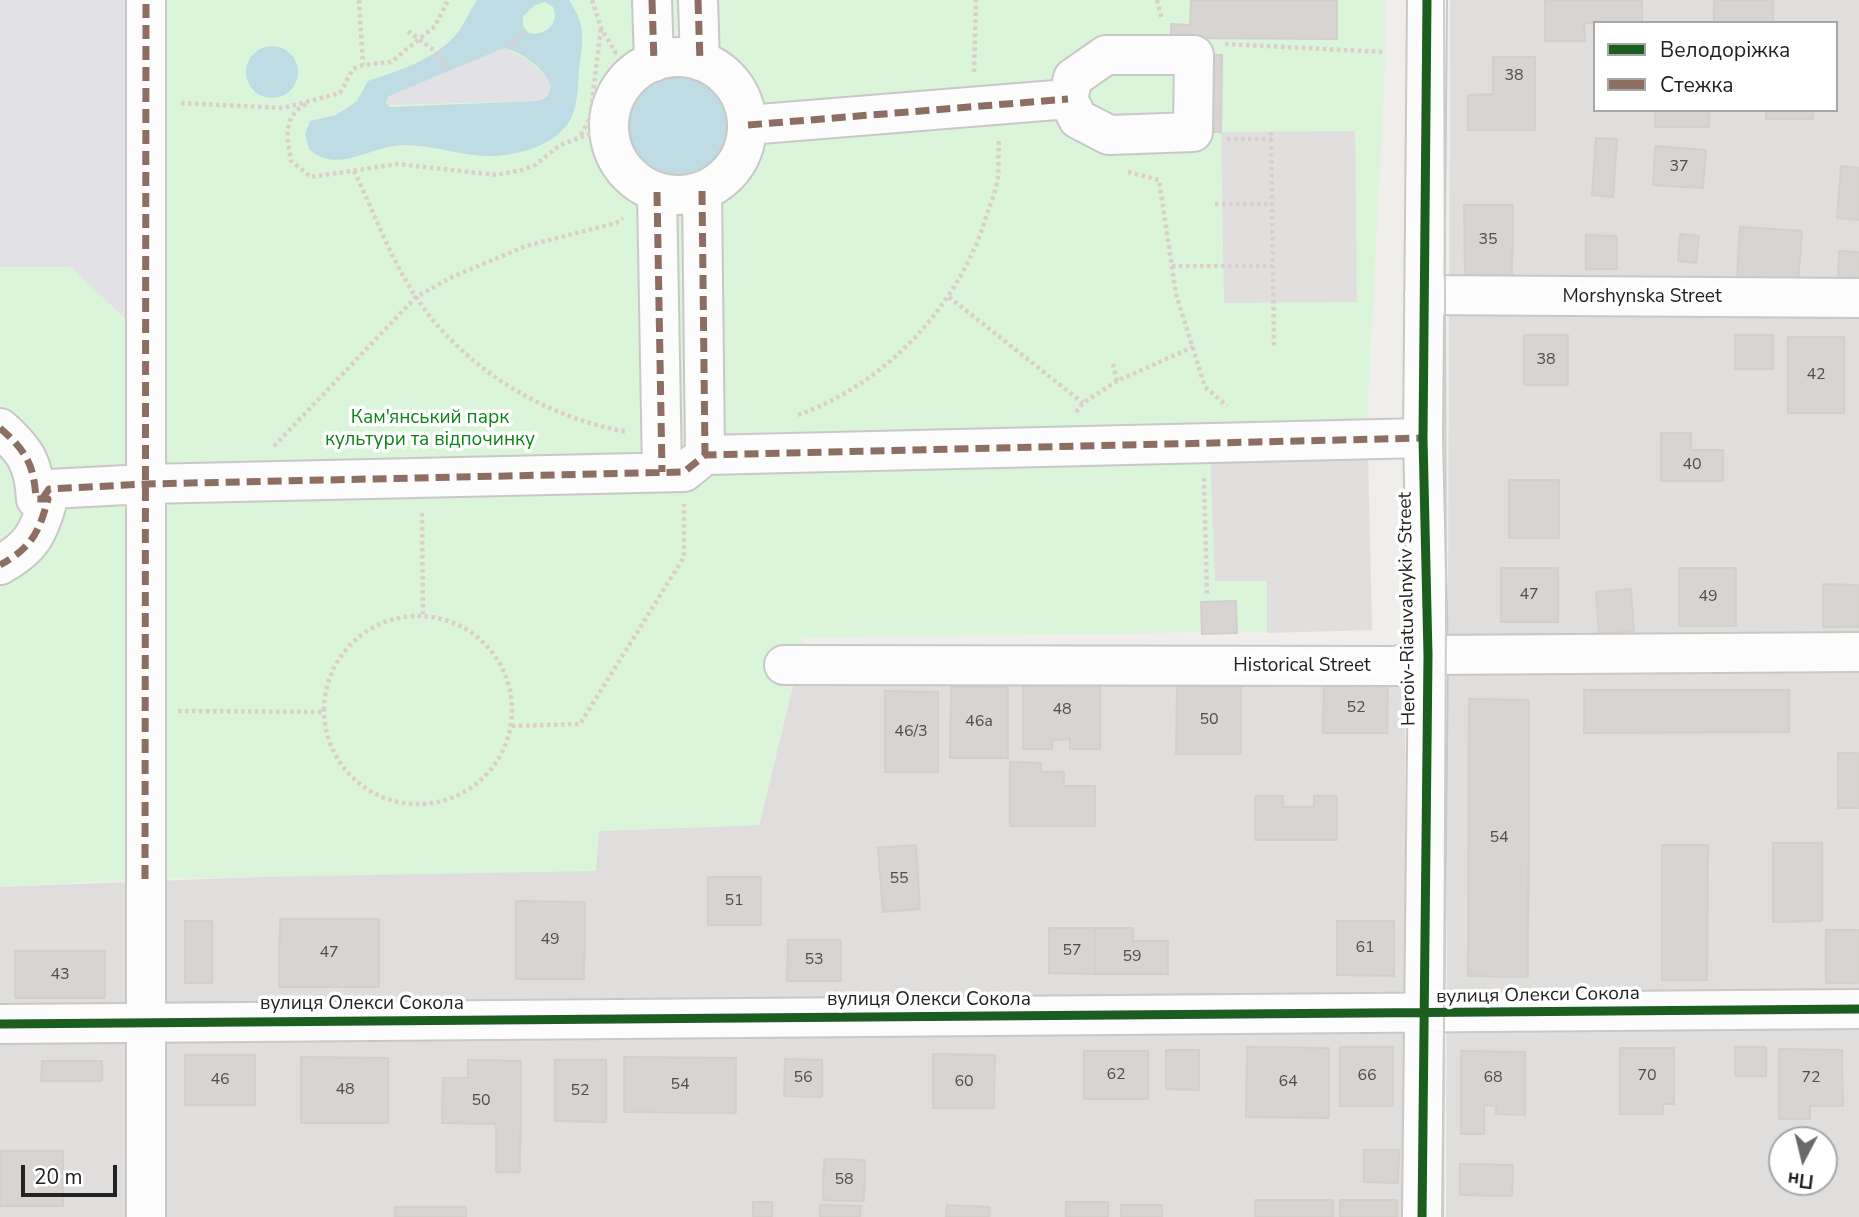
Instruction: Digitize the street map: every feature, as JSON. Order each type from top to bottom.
[{"type":"street","points":[[146,0],[146,1217]]},
{"type":"street","points":[[652,63],[653,0]]},
{"type":"street","points":[[698,0],[700,61]]},
{"type":"street","name":"Heroiv-Riatuvalnykiv Street","points":[[1422,1217],[1422,1015],[1428,655],[1423,438],[1427,0]]},
{"type":"street","points":[[677,57],[700,61],[727,76],[742,98],[748,125],[743,152],[729,174],[702,191],[680,196],[657,192],[630,176],[595,131],[628,78],[652,63],[677,57]]},
{"type":"street","points":[[748,125],[1068,99]]},
{"type":"street","points":[[684,467],[702,191]]},
{"type":"street","points":[[657,192],[684,467]]},
{"type":"street","name":"Morshynska Street","points":[[1424,295],[1859,298]]},
{"type":"street","points":[[0,428],[22,448],[35,475],[36,499],[48,499],[40,528],[21,553],[0,565]]},
{"type":"street","points":[[42,499],[49,489],[146,484],[422,477],[1203,443],[1423,438]]},
{"type":"street","name":"Historical Street","points":[[784,665],[1397,666],[1428,655],[1859,652]]},
{"type":"street","name":"вулиця Олекси Сокола","points":[[0,1024],[1422,1015],[1859,1009]]},
{"type":"path","points":[[359,0],[363,65]]},
{"type":"path","points":[[147,102],[283,108],[340,93],[353,69],[363,65],[391,62],[435,26],[448,0]]},
{"type":"path","points":[[592,0],[601,28],[615,52],[652,63]]},
{"type":"path","points":[[973,108],[976,0]]},
{"type":"path","points":[[306,104],[296,110],[289,119],[286,132],[291,161],[311,177],[398,164],[496,175],[535,165],[551,150],[595,131],[590,118],[601,28]]},
{"type":"path","points":[[509,49],[525,30]]},
{"type":"path","points":[[408,31],[435,51],[449,70]]},
{"type":"path","points":[[1222,44],[1385,52]]},
{"type":"path","points":[[1271,132],[1274,348]]},
{"type":"path","points":[[1138,174],[1159,180],[1176,294],[1205,387],[1268,442]]},
{"type":"path","points":[[240,482],[415,297],[452,277],[526,246],[616,223],[657,192]]},
{"type":"path","points":[[1215,204],[1272,204]]},
{"type":"path","points":[[1172,266],[1273,266]]},
{"type":"path","points":[[949,297],[1083,403]]},
{"type":"path","points":[[1113,364],[1117,381],[1193,347]]},
{"type":"path","points":[[1203,443],[1207,596]]},
{"type":"path","points":[[512,726],[580,724],[684,557],[684,467]]},
{"type":"path","points":[[422,477],[424,615]]},
{"type":"path","points":[[424,615],[455,622],[482,640],[502,665],[512,695],[512,726],[500,759],[476,785],[445,800],[411,804],[377,795],[349,775],[331,746],[323,712],[328,681],[342,654],[364,632],[392,618],[424,615]]},
{"type":"path","points":[[146,710],[323,712]]},
{"type":"shaded area","points":[[0,0],[134,0],[132,325],[71,267],[0,267]]},
{"type":"shaded area","points":[[1450,0],[1859,0],[1859,1217],[1446,1217]]},
{"type":"shaded area","points":[[504,48],[526,59],[548,78],[551,88],[547,97],[538,101],[387,105],[389,96]]},
{"type":"shaded area","points":[[1355,131],[1357,302],[1224,303],[1221,132]]},
{"type":"shaded area","points":[[1368,452],[1372,630],[1267,633],[1267,581],[1215,581],[1210,455]]},
{"type":"shaded area","points":[[795,678],[1405,683],[1407,1217],[0,1217],[0,887],[596,864],[598,831],[759,825]]},
{"type":"green space","name":"Кам'янський парк культури та відпочинку","points":[[0,0],[1385,0],[1385,68],[1367,421],[1372,630],[804,638],[759,825],[599,831],[596,871],[145,879],[0,887]]},
{"type":"water","points":[[477,0],[569,0],[575,9],[581,26],[582,41],[577,93],[570,120],[562,131],[525,151],[496,156],[404,145],[354,157],[331,159],[309,149],[305,134],[310,121],[336,115],[347,108],[357,101],[368,81],[435,53],[457,34]],"holes":[[[545,2],[553,7],[553,23],[545,31],[529,33],[523,26],[523,16],[535,5]],[[504,48],[525,57],[545,75],[551,88],[547,97],[538,101],[390,107],[386,103],[389,96]]]},
{"type":"water","points":[[272,46],[291,53],[298,72],[291,91],[272,98],[253,91],[246,72],[253,53]]},
{"type":"water","points":[[678,72],[699,76],[716,88],[728,105],[732,126],[728,147],[716,164],[699,176],[678,180],[657,176],[640,164],[628,147],[624,126],[628,105],[640,88],[657,76]]},
{"type":"building","points":[[1191,0],[1337,0],[1337,39],[1171,38],[1171,24],[1190,25]]},
{"type":"building","points":[[1545,0],[1642,0],[1642,21],[1593,21],[1584,23],[1585,41],[1545,41]]},
{"type":"building","points":[[1714,0],[1773,0],[1773,21],[1714,21]]},
{"type":"building","points":[[1194,55],[1222,55],[1221,132],[1193,132]]},
{"type":"building","points":[[1493,57],[1535,57],[1535,130],[1468,130],[1468,95],[1493,94]]},
{"type":"building","points":[[1655,112],[1709,112],[1709,127],[1655,127]]},
{"type":"building","points":[[1766,112],[1813,112],[1813,119],[1766,119]]},
{"type":"building","points":[[1596,138],[1617,139],[1613,197],[1592,195]]},
{"type":"building","points":[[1655,146],[1706,150],[1703,188],[1653,185]]},
{"type":"building","points":[[1841,166],[1859,168],[1859,220],[1837,218]]},
{"type":"building","points":[[1464,205],[1513,205],[1512,275],[1465,275]]},
{"type":"building","points":[[1740,227],[1802,231],[1798,283],[1737,278]]},
{"type":"building","points":[[1680,234],[1699,236],[1696,263],[1678,261]]},
{"type":"building","points":[[1586,235],[1617,236],[1617,269],[1586,269]]},
{"type":"building","points":[[1839,251],[1859,252],[1859,283],[1838,282]]},
{"type":"building","points":[[1524,335],[1568,335],[1568,385],[1524,385]]},
{"type":"building","points":[[1735,335],[1773,335],[1773,369],[1735,369]]},
{"type":"building","points":[[1788,337],[1844,337],[1844,413],[1788,413]]},
{"type":"building","points":[[1661,433],[1691,433],[1691,450],[1723,450],[1723,481],[1661,481]]},
{"type":"building","points":[[1509,480],[1559,480],[1559,538],[1509,538]]},
{"type":"building","points":[[1501,568],[1558,568],[1558,622],[1501,622]]},
{"type":"building","points":[[1679,568],[1736,568],[1736,626],[1679,626]]},
{"type":"building","points":[[1823,584],[1859,585],[1859,627],[1823,627]]},
{"type":"building","points":[[1631,589],[1634,631],[1599,634],[1596,592]]},
{"type":"building","points":[[1236,601],[1237,633],[1202,634],[1201,602]]},
{"type":"building","points":[[1023,680],[1100,681],[1100,749],[1070,749],[1070,739],[1052,740],[1052,749],[1023,749]]},
{"type":"building","points":[[1324,682],[1388,683],[1387,733],[1323,733]]},
{"type":"building","points":[[1177,685],[1241,686],[1241,754],[1176,754]]},
{"type":"building","points":[[951,687],[1008,687],[1008,758],[950,758]]},
{"type":"building","points":[[1584,690],[1789,690],[1789,732],[1584,733]]},
{"type":"building","points":[[885,691],[938,692],[938,772],[885,772]]},
{"type":"building","points":[[1469,699],[1529,700],[1528,977],[1468,976]]},
{"type":"building","points":[[1838,753],[1859,753],[1859,808],[1838,808]]},
{"type":"building","points":[[1010,762],[1041,763],[1041,772],[1064,772],[1064,786],[1095,786],[1095,826],[1010,826]]},
{"type":"building","points":[[1255,796],[1283,796],[1283,807],[1314,807],[1314,796],[1337,796],[1337,840],[1255,840]]},
{"type":"building","points":[[1773,843],[1822,843],[1822,921],[1773,922]]},
{"type":"building","points":[[916,845],[920,909],[883,912],[878,848]]},
{"type":"building","points":[[1662,845],[1708,845],[1707,980],[1662,980]]},
{"type":"building","points":[[708,877],[761,877],[761,925],[708,925]]},
{"type":"building","points":[[516,901],[585,902],[584,979],[516,979]]},
{"type":"building","points":[[280,919],[379,919],[379,987],[279,987]]},
{"type":"building","points":[[185,921],[212,921],[212,983],[185,983]]},
{"type":"building","points":[[1337,921],[1394,921],[1394,976],[1337,975]]},
{"type":"building","points":[[1049,928],[1095,928],[1095,974],[1049,973]]},
{"type":"building","points":[[1095,928],[1133,928],[1133,941],[1168,941],[1168,974],[1095,974]]},
{"type":"building","points":[[1826,930],[1859,930],[1859,983],[1826,983]]},
{"type":"building","points":[[788,940],[841,940],[841,981],[787,981]]},
{"type":"building","points":[[15,951],[105,951],[105,998],[15,998]]},
{"type":"building","points":[[1247,1047],[1329,1048],[1329,1118],[1246,1117]]},
{"type":"building","points":[[1340,1047],[1393,1047],[1393,1106],[1340,1106]]},
{"type":"building","points":[[1735,1047],[1766,1047],[1766,1076],[1735,1076]]},
{"type":"building","points":[[1620,1048],[1674,1048],[1674,1104],[1663,1104],[1663,1114],[1620,1114]]},
{"type":"building","points":[[1779,1049],[1842,1050],[1843,1106],[1810,1106],[1810,1119],[1779,1119]]},
{"type":"building","points":[[1166,1050],[1199,1050],[1199,1090],[1166,1089]]},
{"type":"building","points":[[1084,1051],[1148,1051],[1148,1099],[1084,1099]]},
{"type":"building","points":[[1461,1051],[1525,1052],[1525,1115],[1496,1114],[1496,1106],[1484,1105],[1484,1134],[1461,1134]]},
{"type":"building","points":[[933,1054],[995,1055],[994,1108],[933,1108]]},
{"type":"building","points":[[185,1055],[255,1055],[255,1105],[185,1105]]},
{"type":"building","points":[[301,1057],[388,1058],[388,1123],[301,1123]]},
{"type":"building","points":[[624,1057],[736,1058],[736,1113],[624,1112]]},
{"type":"building","points":[[785,1059],[822,1060],[822,1097],[784,1096]]},
{"type":"building","points":[[468,1060],[521,1061],[520,1172],[496,1172],[496,1124],[442,1123],[443,1078],[468,1078]]},
{"type":"building","points":[[555,1060],[606,1060],[606,1122],[555,1121]]},
{"type":"building","points":[[42,1061],[102,1061],[102,1081],[41,1081]]},
{"type":"building","points":[[1364,1150],[1399,1150],[1398,1183],[1364,1182]]},
{"type":"building","points":[[0,1151],[63,1151],[63,1206],[0,1206]]},
{"type":"building","points":[[824,1159],[865,1160],[864,1201],[823,1200]]},
{"type":"building","points":[[1460,1164],[1513,1165],[1512,1196],[1460,1195]]},
{"type":"building","points":[[1255,1200],[1333,1200],[1333,1217],[1255,1217]]},
{"type":"building","points":[[1340,1200],[1397,1200],[1397,1217],[1340,1217]]},
{"type":"building","points":[[753,1202],[772,1202],[772,1217],[753,1217]]},
{"type":"building","points":[[1066,1202],[1108,1202],[1108,1217],[1066,1217]]},
{"type":"building","points":[[820,1205],[861,1206],[860,1217],[820,1217]]},
{"type":"building","points":[[947,1205],[990,1207],[989,1217],[946,1217]]},
{"type":"building","points":[[1121,1205],[1162,1205],[1162,1217],[1121,1217]]},
{"type":"building","points":[[395,1207],[466,1207],[466,1217],[395,1217]]},
{"type":"tram line","points":[[1443,1217],[1446,610],[1444,0]]},
{"type":"marked path","points":[[145,879],[146,0]]},
{"type":"marked path","points":[[652,0],[654,62]]},
{"type":"marked path","points":[[698,0],[700,61]]},
{"type":"marked path","points":[[748,125],[1068,99]]},
{"type":"marked path","points":[[702,191],[705,455]]},
{"type":"marked path","points":[[657,192],[662,472]]},
{"type":"marked path","points":[[0,428],[27,459],[31,467],[36,499],[48,499],[32,538],[11,559],[0,565]]},
{"type":"marked path","points":[[42,499],[49,489],[146,484],[684,472],[705,455],[1423,438]]},
{"type":"cycle path","points":[[1422,1217],[1428,655],[1423,438],[1427,0]]},
{"type":"cycle path","points":[[0,1024],[1859,1009]]}]
